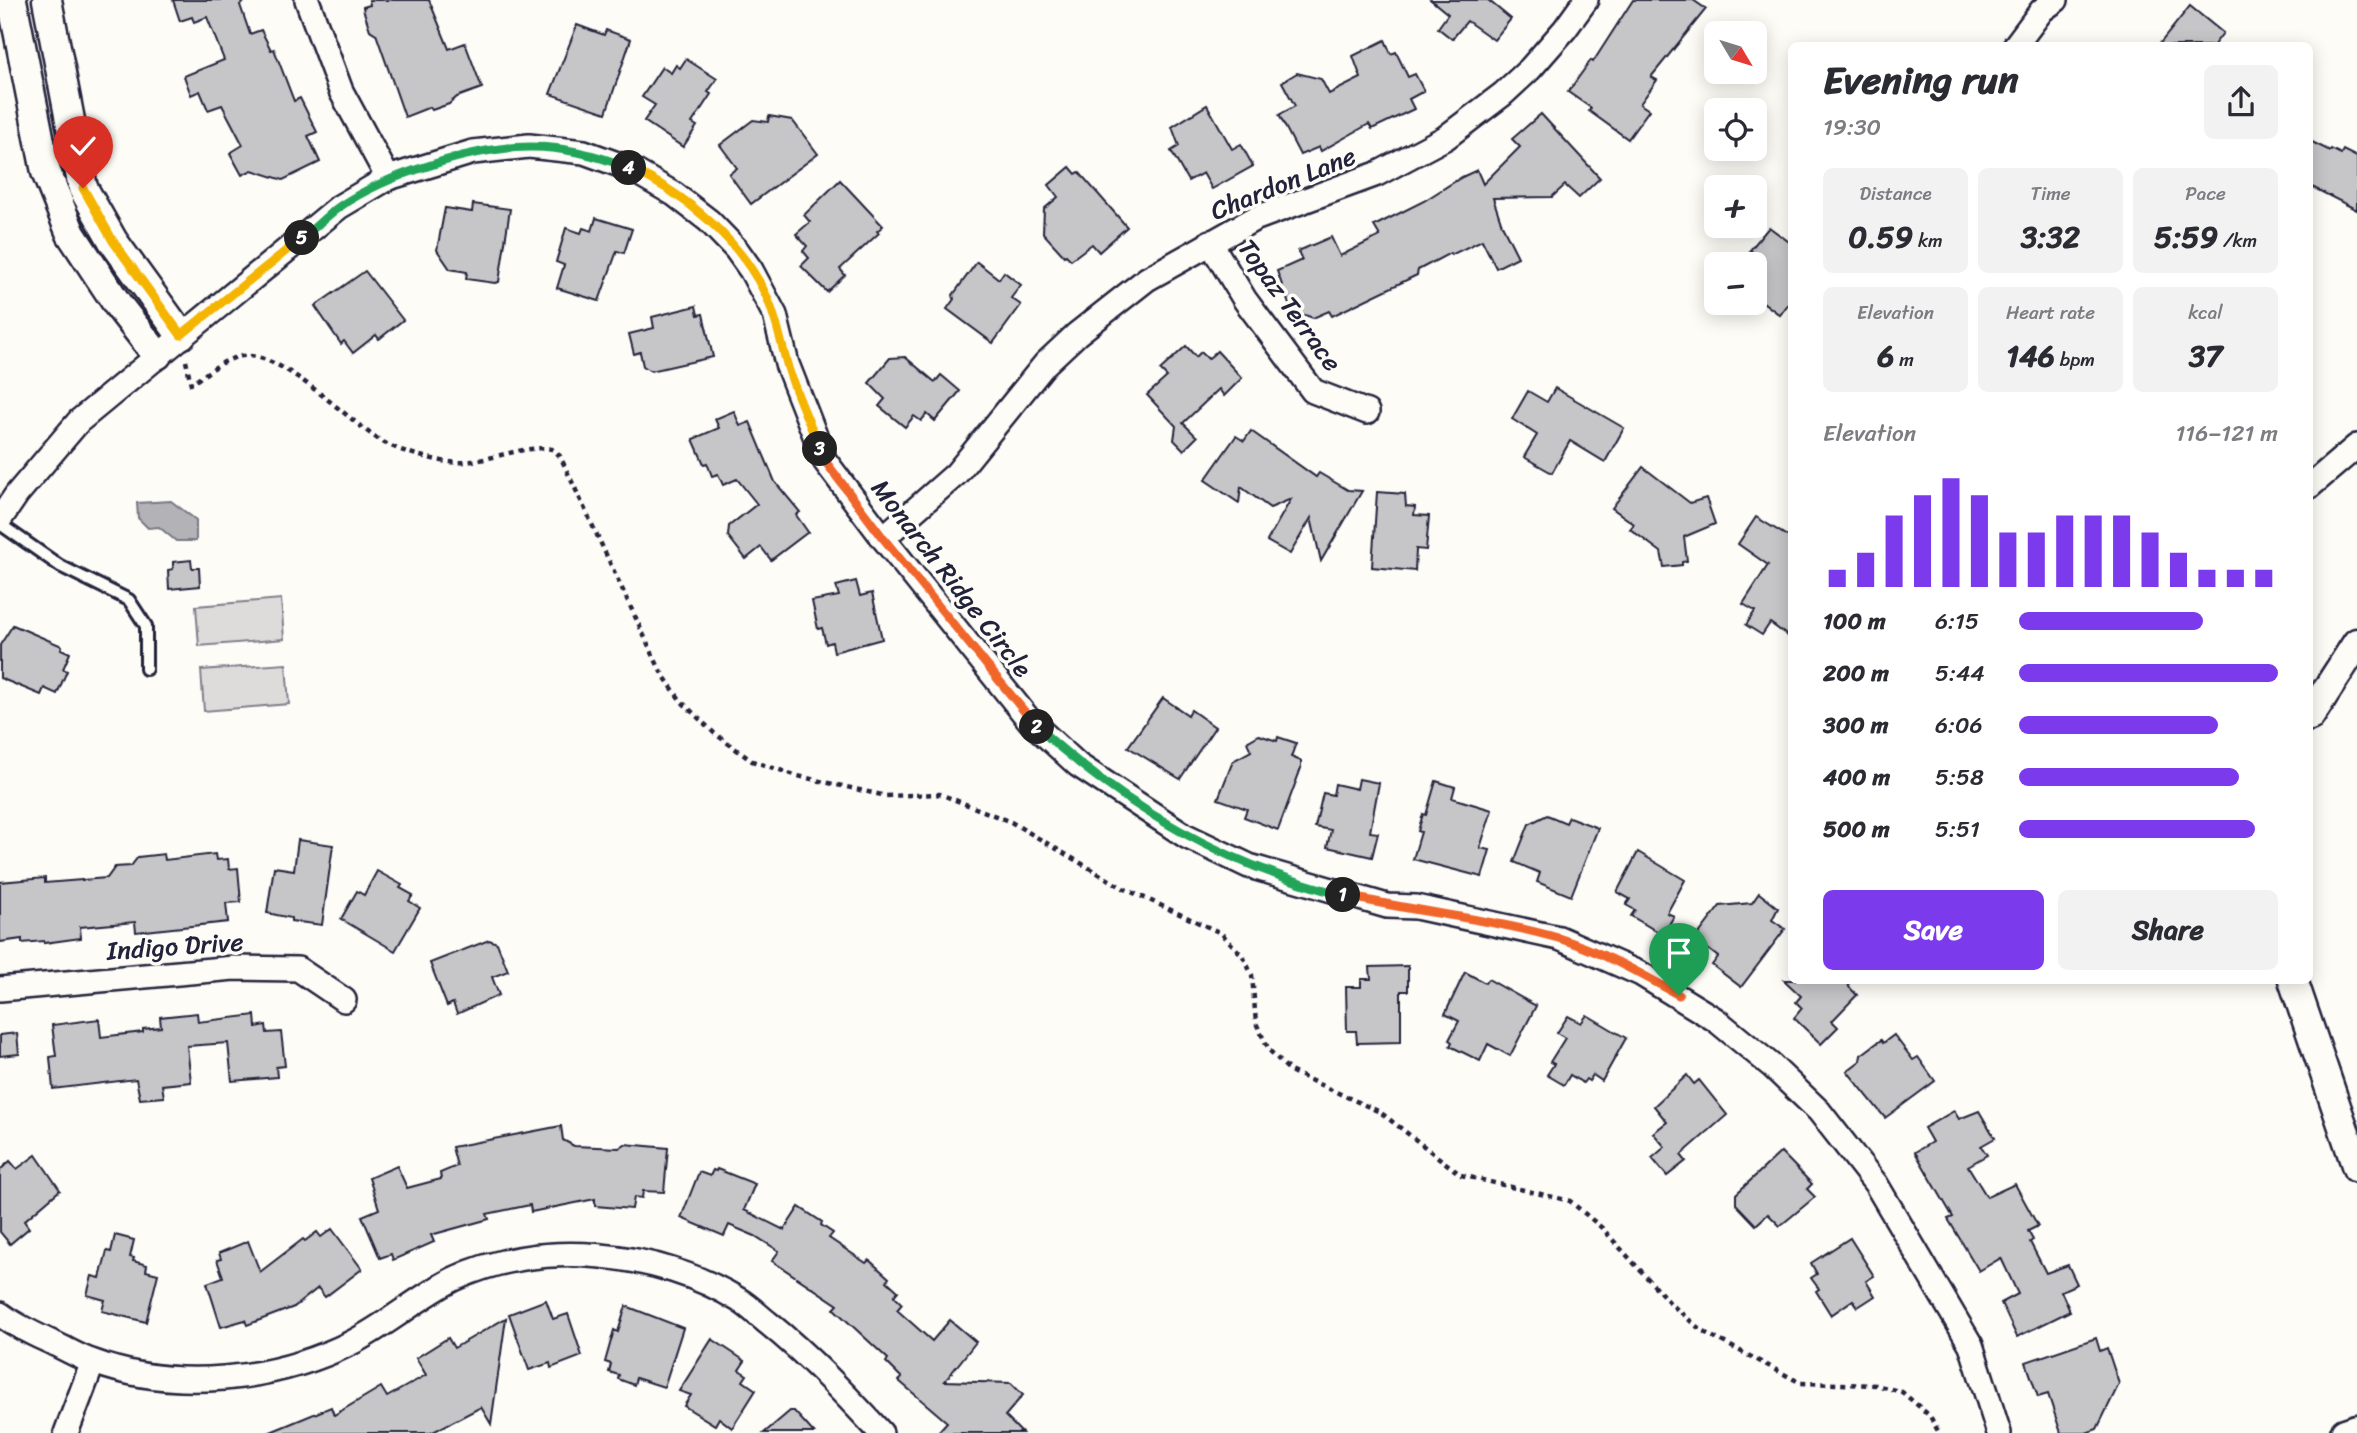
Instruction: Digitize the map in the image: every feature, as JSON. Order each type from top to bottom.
[{"type":"street","points":[[12,0],[47,172],[71,234],[118,305],[157,355]]},
{"type":"street","points":[[47,0],[83,188],[113,241],[181,335]]},
{"type":"street","points":[[307,0],[341,91],[388,178]]},
{"type":"street","name":"Chardon Lane","points":[[883,538],[956,474],[1045,364],[1077,334],[1147,279],[1254,219],[1377,174],[1445,138],[1503,94],[1530,69],[1586,0]]},
{"type":"street","points":[[2018,42],[2042,10],[2056,0]]},
{"type":"street","name":"Monarch Ridge Circle","points":[[0,519],[16,494],[79,421],[339,207],[388,178],[473,152],[529,146],[557,148],[608,159],[653,180],[674,194],[723,234],[751,270],[775,315],[787,365],[825,461],[883,538],[1030,721],[1078,765],[1185,836],[1249,866],[1387,905],[1416,907],[1559,939],[1650,979],[1704,1012],[1751,1047],[1819,1111],[1875,1184],[1971,1345],[1999,1433]]},
{"type":"street","name":"Topaz Terrace","points":[[1210,242],[1245,300],[1313,391],[1367,412]]},
{"type":"street","points":[[2313,483],[2357,446]]},
{"type":"street","points":[[2313,711],[2357,643]]},
{"type":"street","name":"Indigo Drive","points":[[0,989],[234,968],[298,969],[344,1000]]},
{"type":"street","points":[[2294,984],[2357,1168]]},
{"type":"street","points":[[0,1314],[27,1331],[93,1362],[148,1375],[180,1378],[241,1376],[298,1364],[352,1343],[454,1279],[485,1269],[547,1256],[611,1257],[665,1267],[717,1287],[741,1301],[812,1359],[881,1433]]},
{"type":"street","points":[[66,1433],[93,1362]]},
{"type":"street","points":[[2344,1433],[2357,1429]]},
{"type":"lane","points":[[0,524],[60,566],[129,600],[146,626],[146,669]]},
{"type":"path","points":[[181,335],[191,384],[215,367],[240,356],[257,356],[305,382],[356,424],[384,442],[422,456],[471,464],[528,450],[552,449],[560,456],[661,672],[681,701],[714,733],[752,761],[798,776],[886,796],[940,794],[1011,822],[1123,888],[1221,933],[1243,956],[1252,975],[1256,1023],[1269,1050],[1290,1071],[1380,1112],[1461,1175],[1570,1201],[1602,1227],[1670,1303],[1702,1331],[1801,1383],[1876,1385],[1902,1392],[1930,1416],[1939,1433]]},
{"type":"shaded area","points":[[171,501],[196,520],[196,541],[176,541],[159,527],[148,528],[138,518],[137,503]]},
{"type":"shaded area","points":[[281,599],[284,639],[199,646],[196,606]]},
{"type":"shaded area","points":[[286,664],[289,704],[204,711],[201,670]]},
{"type":"building","points":[[173,0],[247,0],[240,5],[250,34],[261,30],[271,50],[274,49],[294,101],[300,98],[317,132],[308,136],[320,162],[283,180],[252,170],[242,175],[230,153],[243,145],[222,105],[208,110],[200,91],[191,95],[184,76],[224,60],[207,17],[194,22],[192,17],[180,21]]},
{"type":"building","points":[[369,0],[429,0],[449,49],[465,43],[482,88],[457,97],[449,104],[432,110],[430,107],[405,117],[376,34],[370,30],[364,12],[363,7],[370,5]]},
{"type":"building","points":[[1431,0],[1488,0],[1511,19],[1494,40],[1467,21],[1452,39],[1438,28],[1448,14]]},
{"type":"building","points":[[1633,0],[1693,0],[1706,9],[1651,77],[1657,80],[1640,104],[1649,110],[1628,139],[1568,92],[1591,60],[1593,62]]},
{"type":"building","points":[[2190,6],[2223,33],[2216,42],[2161,42]]},
{"type":"building","points":[[577,25],[604,35],[606,30],[631,39],[606,113],[550,94]]},
{"type":"building","points":[[1385,40],[1391,54],[1396,52],[1408,77],[1415,74],[1424,91],[1409,99],[1414,109],[1372,129],[1369,124],[1321,151],[1319,147],[1300,155],[1279,115],[1295,106],[1282,82],[1297,73],[1321,79],[1329,94],[1361,78],[1353,56]]},
{"type":"building","points":[[686,59],[717,79],[708,92],[711,94],[692,123],[697,126],[683,147],[644,121],[655,105],[642,97],[662,67],[671,73],[676,65],[680,68]]},
{"type":"building","points":[[1207,105],[1232,149],[1241,144],[1253,166],[1212,189],[1203,173],[1188,181],[1171,151],[1179,146],[1172,127]]},
{"type":"building","points":[[1541,114],[1600,178],[1579,198],[1565,185],[1552,197],[1493,198],[1502,225],[1518,257],[1496,268],[1482,240],[1451,255],[1450,253],[1418,270],[1417,275],[1332,316],[1329,311],[1313,318],[1291,310],[1277,271],[1302,260],[1298,251],[1331,237],[1340,256],[1380,236],[1374,226],[1424,201],[1462,177],[1477,170],[1483,184],[1520,147],[1512,139]]},
{"type":"building","points":[[769,116],[792,120],[818,154],[751,204],[729,174],[737,168],[720,145],[753,120],[768,122]]},
{"type":"building","points":[[2313,142],[2330,151],[2331,149],[2341,154],[2343,150],[2357,157],[2357,210],[2313,188]]},
{"type":"building","points":[[1070,167],[1076,174],[1079,172],[1127,227],[1099,252],[1092,244],[1071,260],[1043,233],[1044,209],[1058,197],[1049,185]]},
{"type":"building","points":[[840,180],[883,226],[877,231],[879,233],[840,269],[845,275],[827,292],[801,266],[809,258],[803,251],[807,246],[796,234],[810,222],[804,215]]},
{"type":"building","points":[[473,204],[510,209],[499,282],[466,279],[467,272],[450,269],[437,250],[445,208],[472,212]]},
{"type":"building","points":[[596,218],[632,229],[624,253],[617,251],[599,301],[557,288],[564,265],[556,262],[566,228],[581,233],[583,228],[592,231]]},
{"type":"building","points":[[1769,227],[1788,241],[1788,304],[1780,315],[1767,305],[1767,252],[1750,250],[1760,238],[1767,238]]},
{"type":"building","points":[[977,262],[999,279],[1004,272],[1021,285],[1011,298],[1021,305],[993,343],[947,309],[954,299],[953,295]]},
{"type":"building","points":[[365,271],[403,320],[379,339],[376,335],[353,353],[344,341],[341,344],[315,306]]},
{"type":"building","points":[[696,306],[698,315],[703,314],[713,357],[651,371],[643,366],[640,352],[634,354],[629,334],[654,328],[652,317]]},
{"type":"building","points":[[1186,346],[1196,357],[1201,352],[1208,359],[1217,351],[1242,378],[1224,396],[1219,389],[1183,423],[1197,437],[1184,450],[1174,440],[1176,426],[1147,395],[1167,377],[1160,370]]},
{"type":"building","points":[[905,357],[935,382],[941,375],[960,391],[935,421],[927,414],[921,421],[914,416],[905,427],[879,406],[885,399],[869,383],[890,358]]},
{"type":"building","points":[[1555,388],[1624,428],[1605,462],[1570,441],[1552,473],[1524,457],[1537,435],[1512,419],[1528,391],[1547,402]]},
{"type":"building","points":[[734,411],[740,426],[750,422],[775,482],[800,512],[796,515],[808,532],[771,560],[761,547],[746,559],[728,536],[729,526],[757,504],[737,479],[723,485],[718,474],[712,476],[693,439],[719,428],[715,419]]},
{"type":"building","points":[[1251,431],[1316,477],[1319,473],[1348,490],[1362,491],[1321,561],[1311,518],[1290,554],[1267,541],[1291,499],[1270,508],[1241,487],[1239,503],[1205,480],[1236,436],[1244,441]]},
{"type":"building","points":[[1643,467],[1690,503],[1706,498],[1715,524],[1684,537],[1687,561],[1682,562],[1682,565],[1664,567],[1661,552],[1630,529],[1634,524],[1612,508]]},
{"type":"building","points":[[1377,492],[1405,494],[1406,506],[1415,507],[1414,515],[1429,516],[1426,550],[1416,549],[1415,571],[1372,567]]},
{"type":"building","points":[[1756,517],[1788,537],[1788,636],[1770,623],[1762,635],[1746,625],[1755,611],[1743,604],[1768,565],[1738,544]]},
{"type":"building","points":[[191,560],[192,568],[199,568],[200,586],[169,589],[168,570],[173,569],[173,562]]},
{"type":"building","points":[[856,581],[860,596],[872,593],[882,639],[834,652],[832,642],[826,644],[822,628],[818,629],[812,601],[839,596],[836,586]]},
{"type":"building","points":[[13,625],[62,646],[61,649],[70,653],[63,669],[67,671],[57,694],[44,688],[41,695],[0,678],[0,645]]},
{"type":"building","points":[[1163,698],[1188,715],[1191,710],[1215,727],[1180,779],[1128,747]]},
{"type":"building","points":[[1259,735],[1296,743],[1291,757],[1301,761],[1301,768],[1278,830],[1244,817],[1247,809],[1218,799],[1233,761],[1251,751],[1247,742]]},
{"type":"building","points":[[1359,779],[1379,783],[1370,832],[1378,833],[1372,857],[1327,847],[1331,830],[1315,827],[1323,793],[1333,795],[1335,784],[1357,789]]},
{"type":"building","points":[[1436,781],[1455,787],[1452,798],[1492,810],[1480,848],[1490,850],[1482,877],[1413,859],[1423,814],[1426,815]]},
{"type":"building","points":[[1547,815],[1566,823],[1569,817],[1598,828],[1571,896],[1537,882],[1540,873],[1514,862],[1529,824]]},
{"type":"building","points":[[298,840],[333,845],[322,925],[291,921],[291,918],[267,913],[274,867],[294,870]]},
{"type":"building","points":[[1638,852],[1685,880],[1667,913],[1674,916],[1663,935],[1631,916],[1635,910],[1626,905],[1630,899],[1617,892]]},
{"type":"building","points":[[164,854],[165,860],[215,854],[216,860],[228,859],[229,869],[238,868],[241,902],[226,903],[228,922],[136,932],[135,922],[80,927],[81,938],[44,943],[22,943],[22,939],[0,942],[0,882],[45,878],[45,883],[107,878],[115,867],[131,866],[138,857]]},
{"type":"building","points":[[377,871],[402,885],[400,888],[413,895],[409,901],[420,908],[395,951],[341,919],[357,891],[364,895]]},
{"type":"building","points":[[1759,893],[1778,908],[1772,920],[1785,929],[1741,987],[1712,965],[1718,957],[1695,939],[1720,906],[1752,903]]},
{"type":"building","points":[[489,940],[497,943],[508,971],[492,977],[499,995],[457,1014],[453,1003],[447,1006],[430,963]]},
{"type":"building","points":[[1408,966],[1408,991],[1401,991],[1401,1042],[1357,1043],[1356,1031],[1347,1031],[1346,987],[1361,987],[1361,979],[1371,979],[1370,967]]},
{"type":"building","points":[[1465,972],[1485,983],[1488,979],[1536,1006],[1510,1056],[1488,1044],[1480,1061],[1450,1046],[1452,1042],[1449,1040],[1459,1021],[1445,1014]]},
{"type":"building","points":[[1788,984],[1849,984],[1857,995],[1832,1021],[1838,1027],[1821,1044],[1794,1018],[1802,1008],[1796,1002],[1801,996]]},
{"type":"building","points":[[197,1013],[198,1022],[255,1015],[256,1027],[266,1025],[267,1033],[281,1032],[285,1066],[276,1067],[277,1077],[232,1081],[228,1043],[187,1046],[191,1082],[162,1085],[164,1097],[140,1099],[136,1079],[53,1089],[50,1057],[56,1056],[52,1025],[99,1019],[101,1037],[143,1032],[143,1029],[161,1027],[160,1017]]},
{"type":"building","points":[[1587,1015],[1626,1038],[1602,1081],[1593,1075],[1589,1081],[1586,1079],[1583,1083],[1570,1075],[1564,1085],[1547,1075],[1554,1064],[1550,1062],[1565,1038],[1557,1033],[1568,1016],[1581,1023]]},
{"type":"building","points":[[17,1033],[19,1054],[0,1056],[0,1035]]},
{"type":"building","points":[[1894,1035],[1913,1060],[1918,1057],[1935,1081],[1885,1118],[1847,1071],[1860,1061],[1861,1055],[1881,1040],[1883,1043]]},
{"type":"building","points":[[1687,1075],[1694,1084],[1699,1080],[1727,1115],[1681,1155],[1686,1161],[1667,1176],[1652,1158],[1665,1147],[1653,1133],[1667,1122],[1654,1106]]},
{"type":"building","points":[[1954,1111],[1959,1119],[1979,1111],[1995,1138],[1981,1146],[1987,1155],[1968,1166],[1987,1197],[2015,1184],[2038,1226],[2028,1231],[2033,1240],[2030,1242],[2046,1273],[2068,1265],[2077,1284],[2061,1291],[2070,1311],[2017,1337],[2001,1303],[2018,1294],[2001,1258],[1979,1271],[1948,1219],[1953,1217],[1915,1152],[1932,1142],[1924,1128]]},
{"type":"building","points":[[561,1126],[563,1140],[574,1146],[619,1148],[625,1144],[668,1148],[664,1192],[643,1191],[642,1198],[634,1197],[632,1209],[595,1206],[595,1199],[531,1212],[530,1205],[487,1214],[489,1219],[431,1235],[434,1242],[393,1260],[391,1254],[380,1258],[362,1216],[379,1209],[369,1178],[397,1166],[407,1188],[441,1179],[440,1173],[457,1166],[452,1147]]},
{"type":"building","points":[[1781,1152],[1812,1184],[1807,1189],[1815,1197],[1780,1226],[1768,1214],[1756,1225],[1736,1204],[1736,1194]]},
{"type":"building","points":[[36,1155],[60,1190],[24,1221],[29,1228],[10,1244],[0,1232],[0,1170],[10,1161],[17,1169]]},
{"type":"building","points":[[717,1169],[755,1184],[744,1210],[784,1230],[799,1207],[822,1222],[821,1225],[833,1233],[829,1238],[866,1263],[869,1260],[889,1278],[887,1281],[898,1291],[894,1296],[902,1304],[897,1310],[932,1341],[950,1320],[976,1342],[945,1381],[1011,1383],[1023,1395],[1005,1416],[1022,1433],[937,1433],[947,1422],[899,1381],[902,1378],[886,1362],[888,1359],[834,1309],[838,1305],[772,1261],[779,1251],[755,1236],[729,1225],[724,1236],[681,1218],[699,1172],[710,1176],[713,1170]]},
{"type":"building","points":[[332,1229],[362,1269],[325,1297],[318,1288],[294,1307],[247,1325],[245,1320],[221,1327],[207,1283],[223,1277],[217,1260],[221,1259],[219,1253],[248,1241],[260,1272],[303,1239],[305,1241],[317,1232],[321,1237]]},
{"type":"building","points":[[115,1235],[134,1240],[130,1257],[134,1258],[133,1261],[147,1265],[146,1271],[158,1274],[146,1322],[102,1311],[105,1300],[87,1295],[92,1276],[100,1278],[107,1251],[111,1252]]},
{"type":"building","points":[[1850,1238],[1874,1276],[1866,1281],[1875,1296],[1858,1307],[1853,1300],[1831,1315],[1811,1278],[1817,1274],[1811,1263]]},
{"type":"building","points":[[546,1300],[553,1319],[568,1314],[582,1356],[551,1368],[550,1363],[529,1370],[509,1314]]},
{"type":"building","points":[[626,1306],[683,1328],[664,1387],[636,1378],[634,1385],[609,1372],[611,1364],[605,1362],[614,1330],[618,1332]]},
{"type":"building","points":[[506,1318],[491,1424],[481,1407],[431,1433],[268,1433],[331,1407],[334,1415],[381,1387],[387,1397],[426,1375],[416,1358],[448,1338],[454,1348]]},
{"type":"building","points":[[2096,1338],[2100,1351],[2107,1348],[2119,1384],[2097,1429],[2086,1433],[2061,1433],[2048,1394],[2038,1397],[2026,1362]]},
{"type":"building","points":[[712,1339],[745,1361],[739,1370],[747,1375],[743,1381],[756,1390],[732,1428],[719,1418],[715,1425],[684,1406],[691,1395],[679,1391]]},
{"type":"building","points":[[790,1411],[794,1411],[814,1433],[764,1433]]},
{"type":"route","points":[[83,188],[113,241],[181,335],[339,207],[388,178],[473,152],[529,146],[584,152],[608,159],[653,180],[709,221],[736,249],[764,291],[775,315],[787,365],[825,461],[883,538],[1030,721],[1078,765],[1185,836],[1249,866],[1387,905],[1416,907],[1559,939],[1601,955],[1679,995]]}]
